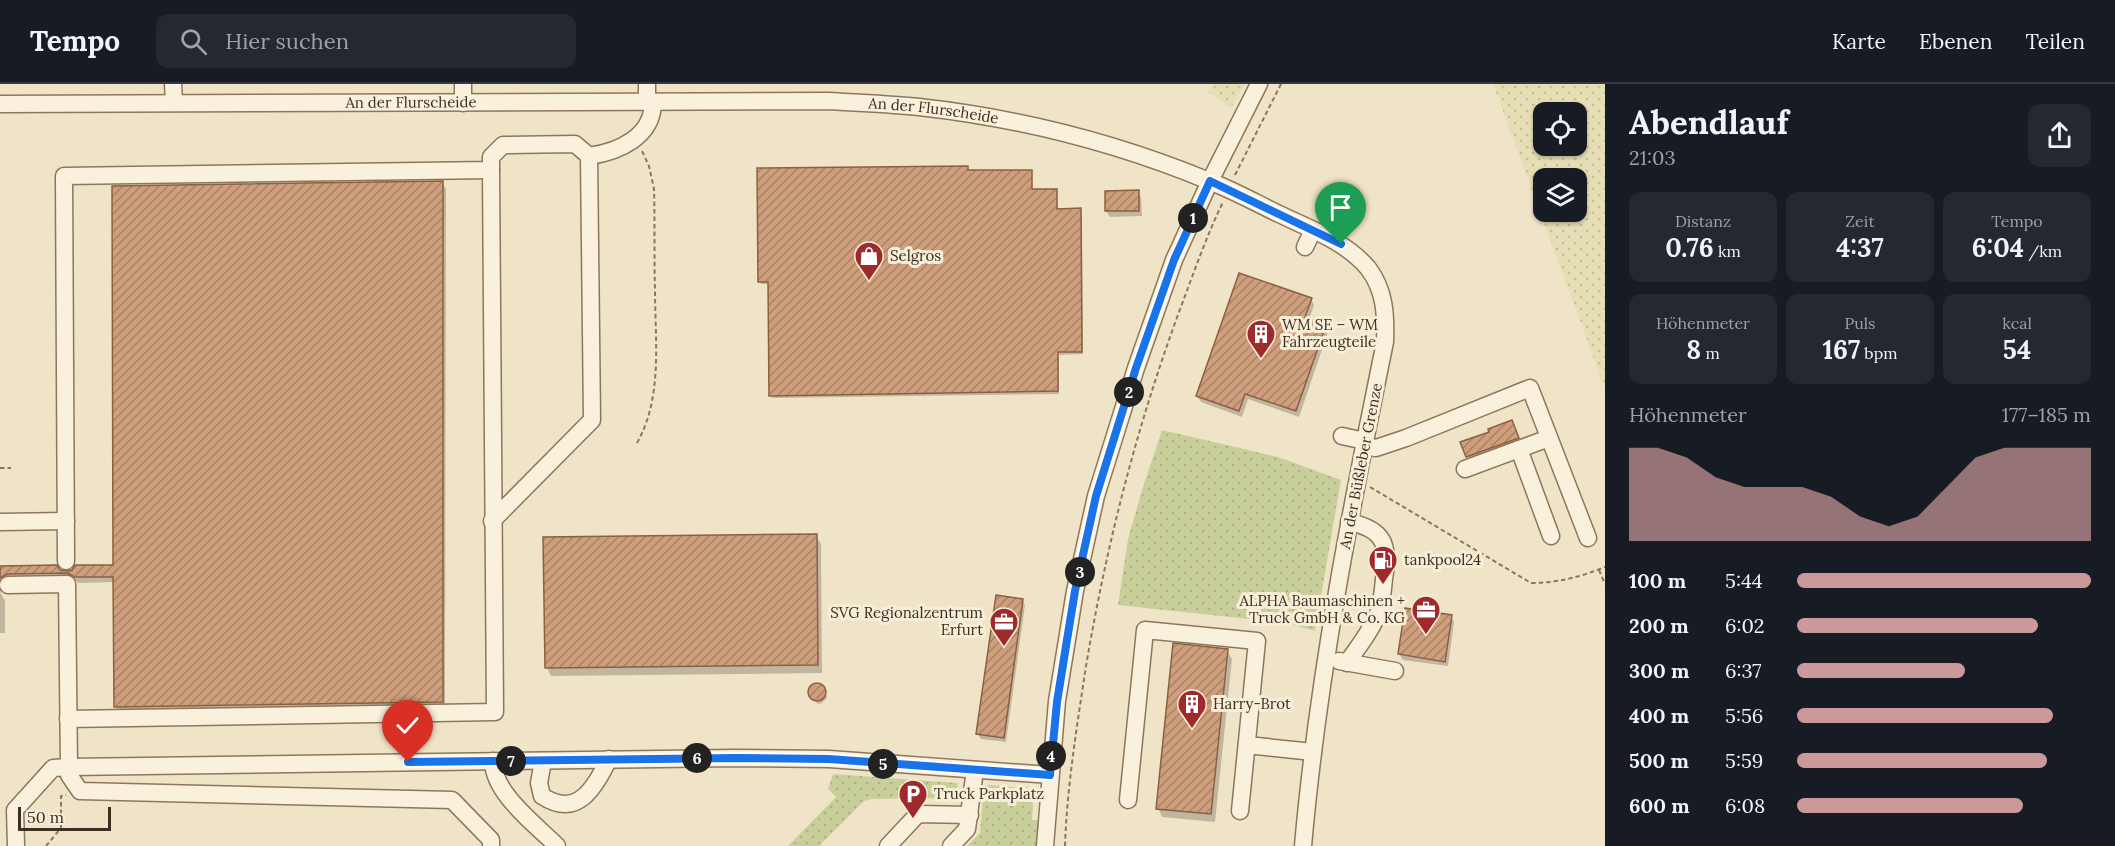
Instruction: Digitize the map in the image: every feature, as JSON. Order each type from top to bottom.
[{"type":"street","points":[[173,84],[174,102]]},
{"type":"street","points":[[463,84],[463,103]]},
{"type":"street","points":[[68,719],[495,712],[491,157],[503,145],[575,144],[589,156],[607,154],[634,140],[643,131],[648,120],[650,102],[647,84]]},
{"type":"street","points":[[1045,846],[1057,702],[1073,602],[1096,496],[1136,368],[1174,260],[1210,181],[1259,84]]},
{"type":"street","name":"An der Flurscheide","points":[[0,104],[828,101],[918,107],[1016,122],[1074,135],[1154,160],[1210,181]]},
{"type":"street","points":[[492,521],[592,420],[589,156]]},
{"type":"street","points":[[66,561],[64,176],[491,170]]},
{"type":"street","name":"An der Büßleber Grenze","points":[[1210,181],[1228,197],[1341,244],[1369,269],[1382,295],[1384,306],[1385,342],[1349,522],[1326,659],[1303,846]]},
{"type":"street","points":[[1305,247],[1313,231]]},
{"type":"street","points":[[1342,436],[1376,448],[1530,388],[1588,538]]},
{"type":"street","points":[[1465,469],[1549,438]]},
{"type":"street","points":[[1519,449],[1551,536]]},
{"type":"street","points":[[0,522],[66,521]]},
{"type":"street","points":[[1347,663],[1364,639],[1379,611],[1387,563],[1386,546],[1380,536],[1366,526],[1349,522]]},
{"type":"street","points":[[8,585],[67,584],[69,775],[80,791],[452,800],[490,840],[491,846]]},
{"type":"street","points":[[1128,800],[1145,630],[1257,641],[1240,811]]},
{"type":"street","points":[[1326,659],[1395,671]]},
{"type":"street","points":[[1247,745],[1313,752]]},
{"type":"street","points":[[16,846],[15,810],[53,768],[609,759],[829,759],[1050,775]]},
{"type":"street","points":[[535,761],[542,796],[553,803],[565,805],[576,803],[594,788],[609,759]]},
{"type":"street","points":[[493,761],[493,772],[502,791],[557,846]]},
{"type":"street","points":[[951,846],[968,829],[975,770]]},
{"type":"street","points":[[888,846],[918,814],[970,815]]},
{"type":"path","points":[[1065,846],[1066,818],[1078,719],[1096,608],[1115,516],[1154,381],[1194,272],[1220,207],[1228,197],[1281,84]]},
{"type":"path","points":[[634,140],[643,152],[652,176],[655,213],[653,398],[646,426],[637,443]]},
{"type":"path","points":[[1220,207],[1228,197]]},
{"type":"path","points":[[0,468],[12,468]]},
{"type":"path","points":[[1357,483],[1369,486],[1531,583],[1552,583],[1573,579],[1605,567]]},
{"type":"path","points":[[1599,570],[1605,584]]},
{"type":"path","points":[[1022,786],[1030,790],[1035,797],[1035,816],[1047,816]]},
{"type":"path","points":[[46,846],[60,828],[61,796],[80,791]]},
{"type":"shaded area","points":[[1213,84],[1245,84],[1231,108],[1208,92]]},
{"type":"shaded area","points":[[1493,84],[1605,84],[1605,389],[1544,222],[1587,222],[1587,168],[1533,168],[1533,193]]},
{"type":"green space","points":[[1162,430],[1278,457],[1341,480],[1315,631],[1287,623],[1118,605],[1128,539]]},
{"type":"green space","points":[[833,774],[958,783],[956,793],[947,799],[872,799],[864,801],[819,846],[788,846],[836,797],[828,789]]},
{"type":"green space","points":[[984,785],[1018,788],[1029,795],[1033,805],[1032,820],[1039,820],[1038,846],[967,846],[980,833]]},
{"type":"building","points":[[968,166],[968,170],[1032,170],[1032,189],[1057,189],[1057,209],[1081,208],[1082,352],[1058,352],[1058,391],[769,396],[768,282],[758,282],[757,168]]},
{"type":"building","points":[[443,181],[443,702],[114,707],[113,577],[75,577],[67,573],[8,574],[0,578],[0,566],[57,565],[60,570],[67,571],[72,570],[75,565],[113,565],[112,186]]},
{"type":"building","points":[[1139,190],[1139,211],[1105,211],[1105,191]]},
{"type":"building","name":"WM SE – WM Fahrzeugteile","points":[[1239,273],[1312,298],[1305,317],[1326,325],[1296,411],[1245,394],[1239,411],[1196,396]]},
{"type":"building","points":[[1512,420],[1519,438],[1466,457],[1460,442],[1489,432],[1488,429]]},
{"type":"building","points":[[817,534],[818,665],[545,668],[543,537]]},
{"type":"building","points":[[996,595],[1023,599],[1004,738],[976,734]]},
{"type":"building","points":[[1405,608],[1452,615],[1445,662],[1398,654]]},
{"type":"building","name":"Harry-Brot","points":[[1173,643],[1228,649],[1211,814],[1156,809]]},
{"type":"building","points":[[817,683],[823,686],[826,692],[823,698],[817,701],[811,698],[808,692],[811,686]]},
{"type":"place","name":"Selgros","points":[[869,282]]},
{"type":"place","name":"WM SE – WM Fahrzeugteile","points":[[1261,360]]},
{"type":"place","name":"tankpool24","points":[[1383,586]]},
{"type":"place","name":"ALPHA Baumaschinen + Truck GmbH & Co. KG","points":[[1426,636]]},
{"type":"place","name":"SVG Regionalzentrum Erfurt","points":[[1004,648]]},
{"type":"place","name":"Harry-Brot","points":[[1192,730]]},
{"type":"place","name":"Truck Parkplatz","points":[[913,820]]},
{"type":"route","points":[[408,762],[829,759],[1050,775],[1057,702],[1075,591],[1096,496],[1136,368],[1174,260],[1210,181],[1341,244]]}]
